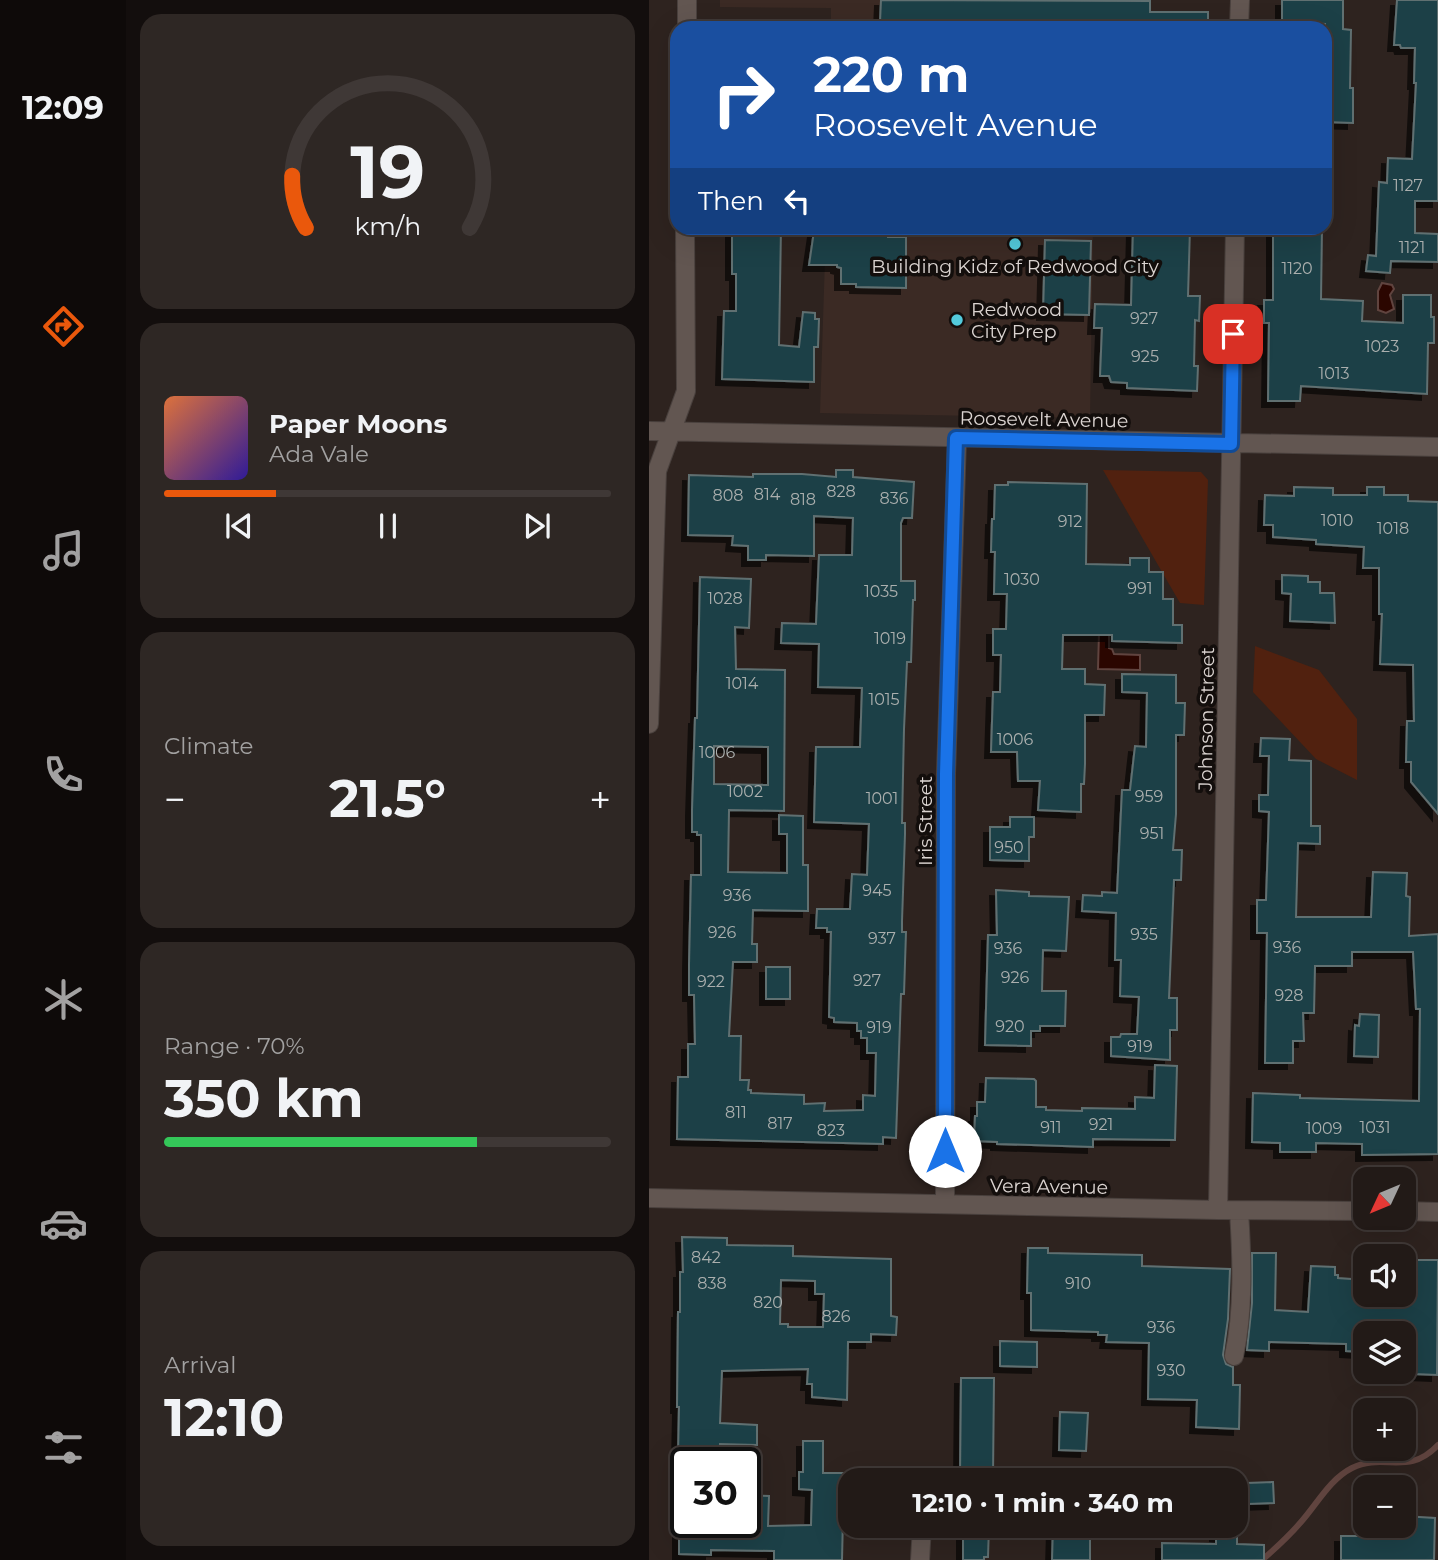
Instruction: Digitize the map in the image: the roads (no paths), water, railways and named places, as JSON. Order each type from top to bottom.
[{"type":"street","points":[[687,0],[687,21]]},
{"type":"street","points":[[1239,21],[1240,0]]},
{"type":"street","points":[[649,724],[657,471],[686,391],[685,235]]},
{"type":"street","name":"Johnson Street","points":[[1218,1210],[1235,235]]},
{"type":"street","name":"Roosevelt Avenue","points":[[649,431],[1438,446]]},
{"type":"street","name":"Iris Street","points":[[945,1204],[946,774],[956,438]]},
{"type":"street","name":"Vera Avenue","points":[[649,1198],[1239,1211],[1353,1211]]},
{"type":"street","points":[[1234,1356],[1238,1336],[1241,1241],[1239,1211]]},
{"type":"street","points":[[1416,1212],[1438,1212]]},
{"type":"street","points":[[920,1560],[922,1538]]},
{"type":"waterway","points":[[1262,1560],[1292,1532],[1330,1485],[1344,1473],[1375,1462],[1416,1460],[1438,1445]]},
{"type":"place","name":"Building Kidz of Redwood City","points":[[1015,244]]},
{"type":"place","name":"Redwood City Prep","points":[[957,320]]}]
